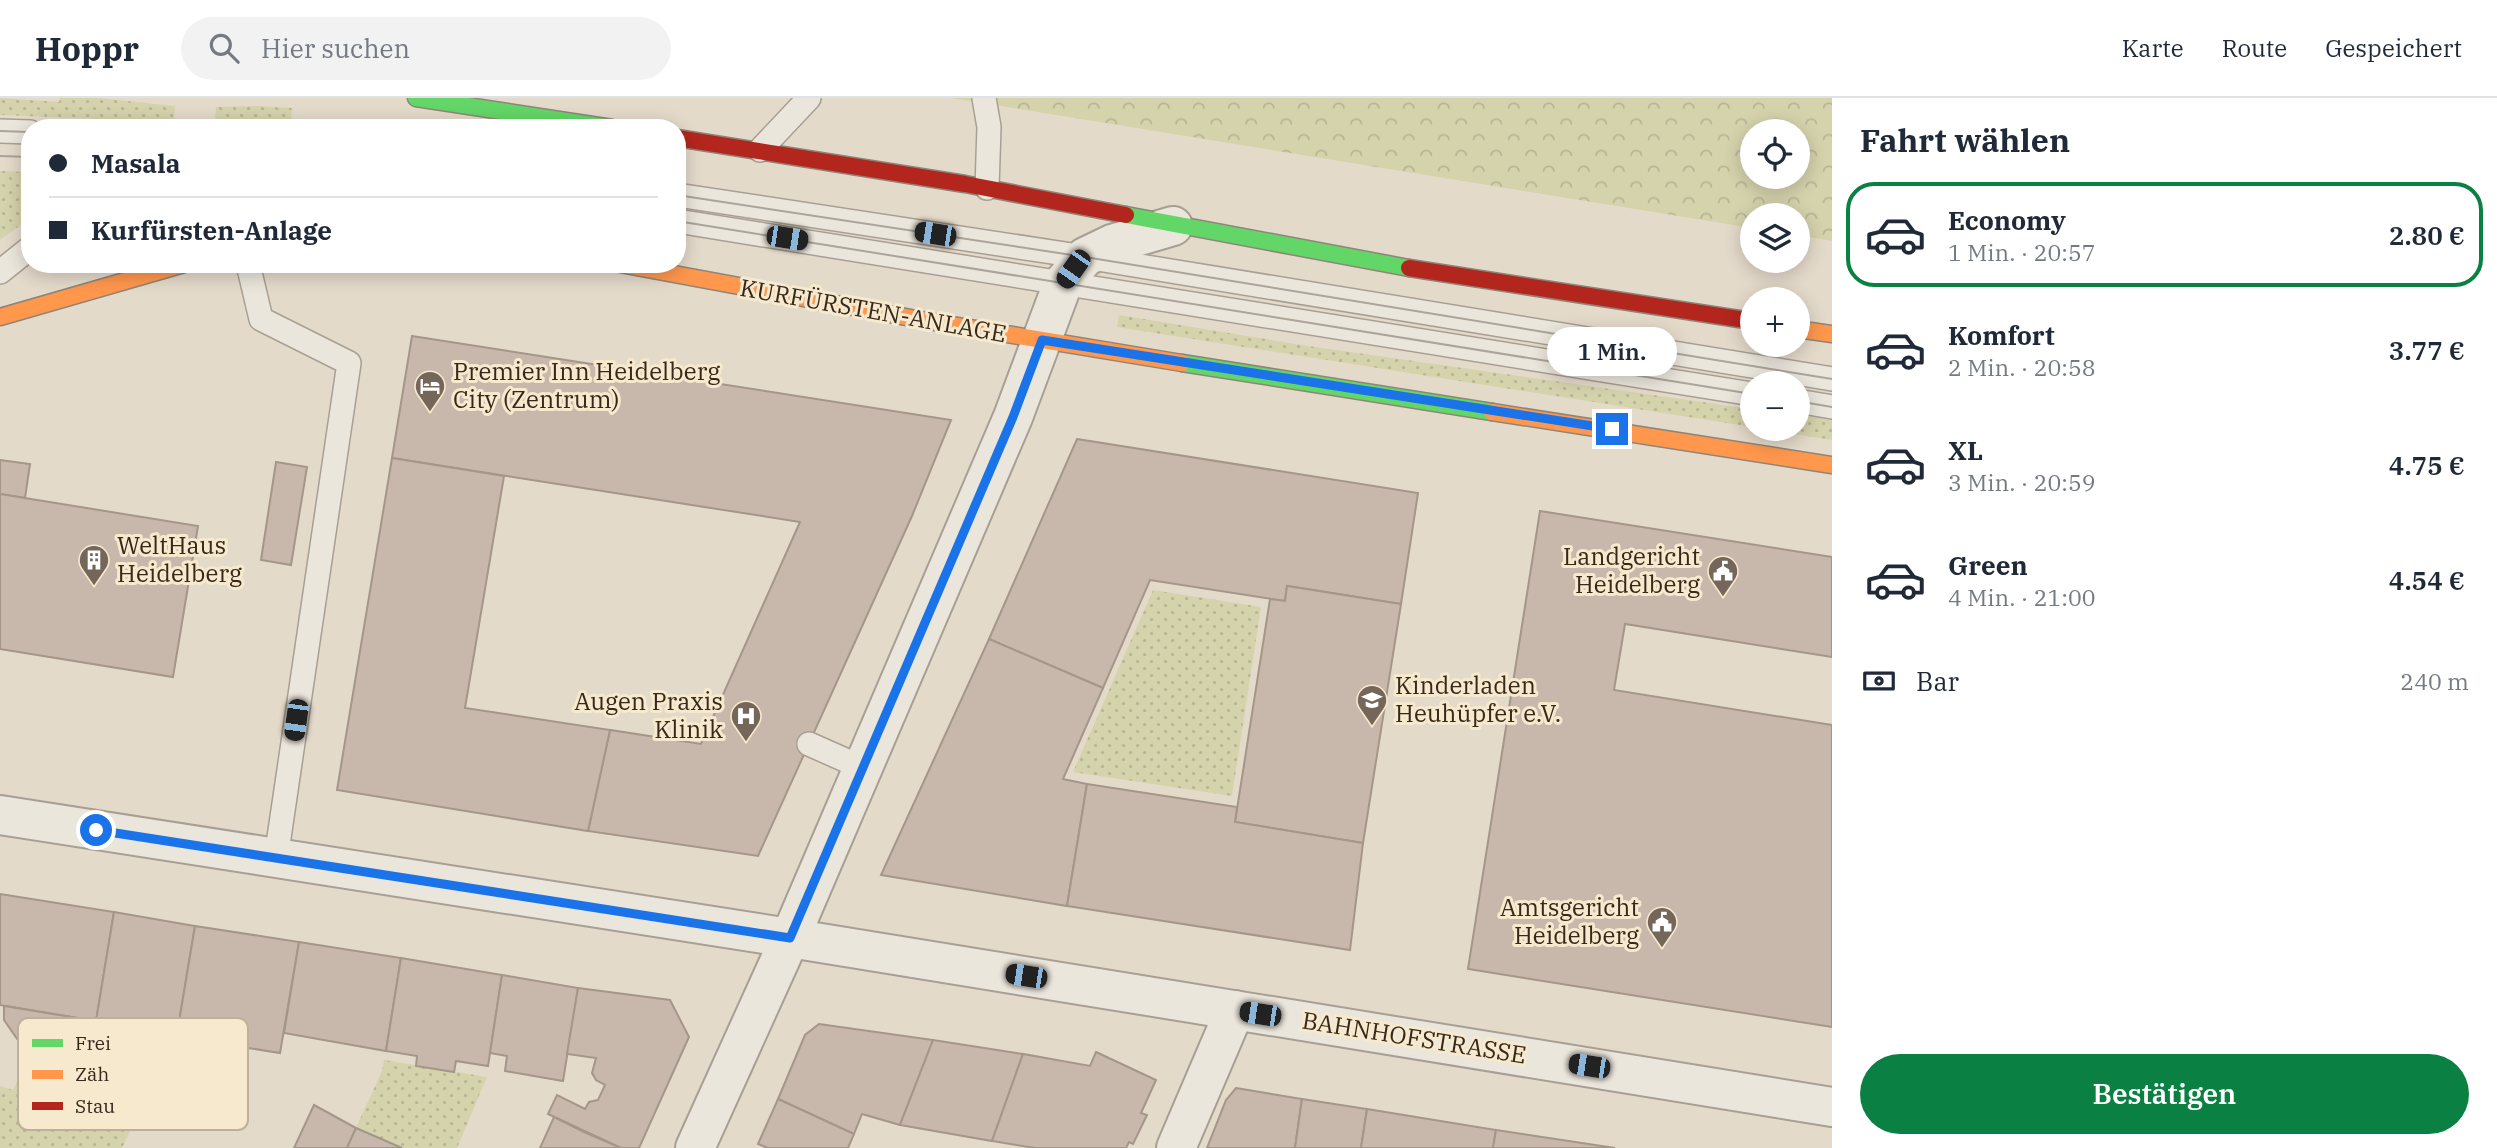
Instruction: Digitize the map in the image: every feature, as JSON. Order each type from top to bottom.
[{"type":"main road","points":[[416,98],[553,119]]},
{"type":"main road","points":[[686,139],[987,188],[1173,226],[1373,262],[1740,319]]},
{"type":"main road","points":[[0,317],[153,273]]},
{"type":"main road","name":"KURFÜRSTEN-ANLAGE","points":[[664,273],[767,294],[1042,340],[1832,465]]},
{"type":"main road","points":[[1810,331],[1832,334]]},
{"type":"street","points":[[695,1148],[790,938],[1074,270],[1112,244],[1173,226]]},
{"type":"street","name":"BAHNHOFSTRASSE","points":[[0,815],[790,938],[1832,1107]]},
{"type":"street","points":[[1176,1148],[1235,1010]]},
{"type":"lane","points":[[760,150],[809,98]]},
{"type":"lane","points":[[984,98],[989,127],[987,188]]},
{"type":"lane","points":[[0,131],[21,132]]},
{"type":"lane","points":[[686,197],[1740,392]]},
{"type":"lane","points":[[686,222],[1074,270],[1832,379]]},
{"type":"lane","points":[[0,272],[21,255]]},
{"type":"lane","points":[[250,273],[261,319],[349,363],[276,858]]},
{"type":"lane","points":[[1810,403],[1832,407]]},
{"type":"lane","points":[[809,744],[863,768]]},
{"type":"green space","points":[[0,98],[59,102],[60,98],[97,98],[175,106],[174,119],[0,115]]},
{"type":"green space","points":[[951,98],[1832,98],[1832,241],[1810,237],[1810,203],[1740,203],[1740,226]]},
{"type":"green space","points":[[216,107],[292,108],[291,119],[215,119]]},
{"type":"green space","points":[[0,171],[21,172],[21,225],[0,240]]},
{"type":"green space","points":[[1119,315],[1308,346],[1740,407],[1740,425],[1117,327]]},
{"type":"green space","points":[[1810,417],[1832,420],[1832,440],[1810,437]]},
{"type":"green space","points":[[1153,590],[1261,607],[1232,796],[1073,772]]},
{"type":"green space","points":[[384,1060],[487,1077],[457,1148],[402,1148],[356,1128],[382,1071]]},
{"type":"green space","points":[[18,1080],[18,1130],[131,1130],[122,1148],[0,1148],[0,1086],[13,1090]]},
{"type":"building","points":[[412,336],[951,420],[912,516],[758,856],[588,831],[610,730],[701,744],[800,522],[392,458]]},
{"type":"building","points":[[1077,439],[1418,493],[1401,604],[1287,586],[1285,601],[1150,580],[1103,688],[989,639]]},
{"type":"building","points":[[392,458],[504,476],[465,708],[610,730],[588,831],[337,790]]},
{"type":"building","points":[[0,460],[30,464],[25,498],[0,494]]},
{"type":"building","points":[[276,462],[307,467],[291,565],[261,560]]},
{"type":"building","name":"WeltHaus Heidelberg","points":[[0,494],[198,526],[173,677],[0,649]]},
{"type":"building","points":[[1540,511],[1832,557],[1832,657],[1625,624],[1614,690],[1832,725],[1832,1027],[1468,969]]},
{"type":"building","points":[[1287,586],[1401,604],[1363,843],[1235,822],[1270,599],[1285,601]]},
{"type":"building","points":[[989,639],[1103,688],[1063,779],[1087,784],[1067,906],[881,875]]},
{"type":"building","points":[[1087,784],[1237,807],[1235,822],[1363,843],[1350,950],[1067,906]]},
{"type":"building","points":[[0,894],[114,912],[96,1018],[78,1018],[0,1005]]},
{"type":"building","points":[[114,912],[195,926],[180,1018],[96,1018]]},
{"type":"building","points":[[195,926],[299,942],[280,1053],[248,1048],[248,1018],[180,1018]]},
{"type":"building","points":[[299,942],[401,958],[386,1051],[284,1033]]},
{"type":"building","points":[[401,958],[502,975],[488,1066],[456,1061],[454,1072],[416,1066],[417,1056],[386,1051]]},
{"type":"building","points":[[502,975],[578,988],[563,1081],[505,1071],[507,1056],[490,1053]]},
{"type":"building","points":[[578,988],[670,1000],[689,1037],[639,1148],[621,1148],[548,1114],[557,1095],[585,1109],[589,1102],[598,1100],[605,1085],[596,1080],[592,1073],[596,1058],[567,1054]]},
{"type":"building","points":[[4,1006],[78,1018],[18,1018],[18,1040],[4,1020]]},
{"type":"building","points":[[819,1024],[933,1040],[900,1125],[862,1114],[854,1134],[778,1099],[805,1035]]},
{"type":"building","points":[[933,1040],[1023,1054],[992,1141],[900,1125]]},
{"type":"building","points":[[1096,1052],[1156,1080],[1141,1113],[1147,1115],[1133,1144],[1129,1142],[1126,1148],[1035,1148],[992,1141],[1023,1054],[1090,1066]]},
{"type":"building","points":[[1236,1088],[1302,1099],[1295,1148],[1207,1148],[1226,1100]]},
{"type":"building","points":[[778,1099],[854,1134],[848,1148],[768,1148],[758,1144]]},
{"type":"building","points":[[1302,1099],[1367,1109],[1361,1148],[1295,1148]]},
{"type":"building","points":[[314,1105],[356,1128],[347,1148],[294,1148]]},
{"type":"building","points":[[1367,1109],[1496,1130],[1493,1148],[1361,1148]]},
{"type":"building","points":[[554,1117],[584,1132],[621,1148],[540,1148]]},
{"type":"building","points":[[356,1128],[402,1148],[347,1148]]},
{"type":"building","points":[[1496,1130],[1615,1148],[1493,1148]]},
{"type":"tram line","points":[[0,131],[21,132]]},
{"type":"tram line","points":[[0,156],[21,157]]},
{"type":"tram line","points":[[686,196],[1085,257],[1832,379]]},
{"type":"tram line","points":[[686,222],[1740,392]]},
{"type":"tram line","points":[[1810,403],[1832,407]]},
{"type":"traffic: fast","points":[[416,98],[553,119]]},
{"type":"traffic: fast","points":[[1126,215],[1409,268]]},
{"type":"traffic: fast","points":[[1182,363],[1492,412]]},
{"type":"traffic: slow","points":[[0,317],[153,273]]},
{"type":"traffic: slow","points":[[669,273],[922,320],[1182,363]]},
{"type":"traffic: slow","points":[[1810,331],[1832,334]]},
{"type":"traffic: slow","points":[[1492,412],[1832,465]]},
{"type":"traffic: jam","points":[[686,139],[965,184],[1126,215]]},
{"type":"traffic: jam","points":[[1409,268],[1740,319]]},
{"type":"place","name":"Premier Inn Heidelberg City (Zentrum)","points":[[430,413]]},
{"type":"place","name":"WeltHaus Heidelberg","points":[[94,587]]},
{"type":"place","name":"Landgericht Heidelberg","points":[[1723,598]]},
{"type":"place","name":"Kinderladen Heuhüpfer e.V.","points":[[1372,727]]},
{"type":"place","name":"Augen Praxis Klinik","points":[[746,743]]},
{"type":"place","name":"Amtsgericht Heidelberg","points":[[1662,949]]},
{"type":"route","points":[[96,830],[790,938],[1013,417],[1042,340],[1612,429]]}]
